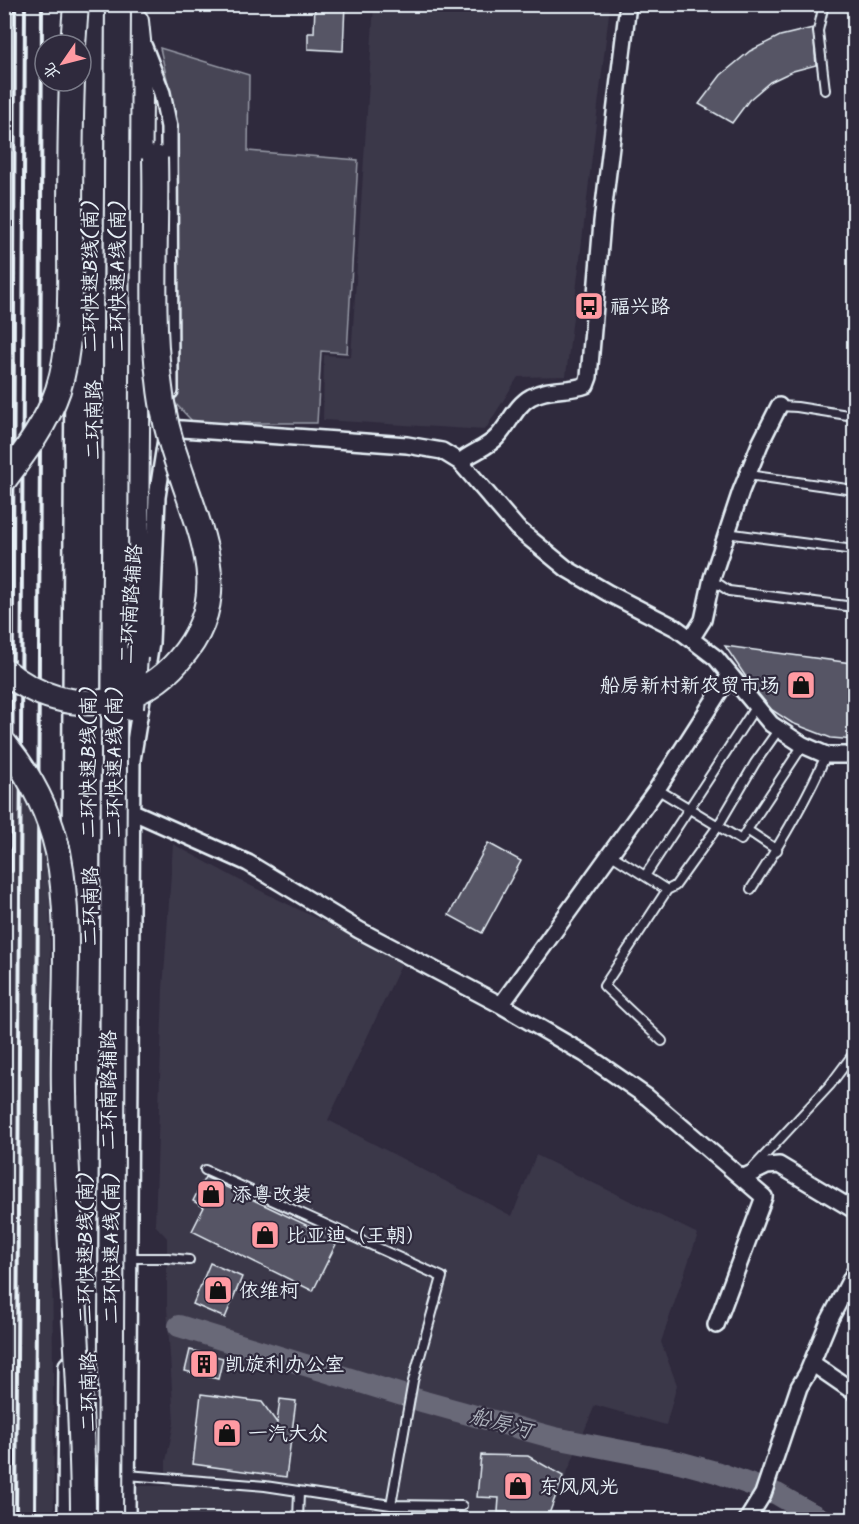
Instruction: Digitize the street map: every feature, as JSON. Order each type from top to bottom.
[{"type":"main road","points":[[75,33],[76,4]]},
{"type":"main road","name":"二环南路","points":[[94,4],[111,810]]},
{"type":"main road","name":"二环快速B线(南)","points":[[80,1517],[94,4]]},
{"type":"main road","name":"二环南路","points":[[80,1517],[111,810],[116,4]]},
{"type":"main road","name":"二环快速A线(南)","points":[[108,1520],[116,4]]},
{"type":"main road","points":[[111,810],[135,669],[147,158],[152,126],[136,19]]},
{"type":"main road","points":[[114,164],[120,108],[136,19]]},
{"type":"main road","points":[[4,480],[36,435],[51,407],[62,377],[69,295],[73,93]]},
{"type":"main road","points":[[4,670],[33,689],[63,699],[93,703],[121,698],[146,688],[176,664],[197,636],[207,609],[210,578],[206,548],[171,441],[159,381],[147,158]]},
{"type":"main road","points":[[4,743],[25,772],[42,804],[54,837],[62,878],[64,1112],[82,1428],[80,1517]]},
{"type":"street","points":[[460,462],[499,436],[516,411],[530,397],[545,391],[575,389],[586,385],[589,377],[602,222],[628,4]]},
{"type":"street","name":"二环南路辅路","points":[[127,1520],[129,1258],[111,810],[132,749],[151,643],[157,504],[170,400],[169,127],[162,93],[136,19]]},
{"type":"street","name":"二环南路辅路","points":[[73,93],[80,1517]]},
{"type":"street","points":[[691,639],[703,620],[726,533],[760,444],[779,406]]},
{"type":"street","points":[[168,428],[407,445],[442,451],[460,462],[517,528],[557,561],[608,593],[676,628],[716,658],[771,723],[779,729],[803,745],[826,755],[855,755]]},
{"type":"street","points":[[501,1005],[657,789],[730,675]]},
{"type":"street","points":[[111,810],[248,863],[359,930],[501,1005],[585,1054],[647,1097],[764,1197],[716,1325]]},
{"type":"street","points":[[742,1178],[767,1167],[779,1165],[855,1210]]},
{"type":"street","points":[[747,1520],[763,1494],[799,1387],[812,1363],[829,1321],[855,1273]]},
{"type":"street","points":[[812,1363],[855,1392]]},
{"type":"lane","points":[[824,4],[818,31],[825,90]]},
{"type":"lane","points":[[779,406],[855,416]]},
{"type":"lane","points":[[748,475],[855,490]]},
{"type":"lane","points":[[726,533],[855,550]]},
{"type":"lane","points":[[711,584],[720,585],[729,591],[855,607]]},
{"type":"lane","points":[[645,876],[756,706]]},
{"type":"lane","points":[[662,1041],[604,986],[667,890],[675,886],[718,826],[755,763],[779,729]]},
{"type":"lane","points":[[657,789],[741,840],[803,745]]},
{"type":"lane","points":[[752,889],[777,850],[813,785],[826,755]]},
{"type":"lane","points":[[747,830],[777,850]]},
{"type":"lane","points":[[610,854],[667,890]]},
{"type":"lane","points":[[742,1178],[830,1085],[855,1053]]},
{"type":"lane","points":[[205,1170],[442,1277],[413,1381],[391,1505]]},
{"type":"lane","points":[[129,1258],[189,1260]]},
{"type":"lane","points":[[127,1475],[243,1484],[391,1505],[462,1506]]},
{"type":"lane","points":[[298,1520],[299,1492]]},
{"type":"shaded area","points":[[374,5],[610,5],[566,376],[518,377],[485,430],[323,420],[324,355],[351,357]]},
{"type":"shaded area","points":[[160,48],[249,75],[248,151],[358,160],[347,353],[321,351],[317,423],[194,423],[175,403],[178,128]]},
{"type":"shaded area","points":[[5,786],[49,787],[54,1519],[5,1520]]},
{"type":"shaded area","points":[[173,844],[241,881],[403,961],[328,1120],[512,1216],[536,1155],[698,1234],[661,1342],[677,1385],[666,1425],[595,1405],[548,1519],[138,1519],[137,1486],[166,1486],[166,1461],[174,1423],[167,1307],[167,1238],[155,1225],[163,989]]},
{"type":"water","points":[[765,1477],[842,1519],[810,1519],[762,1491]]},
{"type":"building","points":[[315,4],[345,4],[343,51],[308,49],[308,33],[314,33]]},
{"type":"building","points":[[813,28],[816,65],[793,71],[770,82],[749,100],[732,123],[699,104],[721,75],[750,51],[780,36]]},
{"type":"building","name":"船房新村新农贸市场","points":[[725,646],[851,663],[849,709],[855,710],[855,740],[831,738],[792,723],[772,710],[752,686]]},
{"type":"building","points":[[488,843],[521,861],[482,933],[449,915]]},
{"type":"building","name":"比亚迪（王朝）","points":[[205,1177],[338,1240],[313,1291],[192,1231],[204,1207],[193,1201]]},
{"type":"building","name":"依维柯","points":[[210,1263],[242,1277],[225,1318],[193,1304]]},
{"type":"building","name":"凯旋利办公室","points":[[190,1350],[223,1358],[218,1379],[185,1371]]},
{"type":"building","name":"一汽大众","points":[[201,1394],[262,1402],[277,1423],[280,1399],[296,1401],[286,1477],[193,1464]]},
{"type":"building","name":"东风风光","points":[[481,1455],[528,1456],[563,1476],[549,1514],[498,1512],[499,1498],[477,1497]]},
{"type":"waterway","name":"船房河","points":[[179,1326],[425,1402],[555,1438],[679,1462],[716,1472],[777,1494],[822,1520]]},
{"type":"railway","points":[[12,871],[15,4]]},
{"type":"railway","points":[[16,1520],[25,4]]},
{"type":"railway","points":[[35,1520],[42,4]]},
{"type":"place","name":"福兴路","points":[[589,306]]},
{"type":"place","name":"船房新村新农贸市场","points":[[801,685]]},
{"type":"place","name":"添粤改装","points":[[211,1194]]},
{"type":"place","name":"比亚迪（王朝）","points":[[265,1235]]},
{"type":"place","name":"依维柯","points":[[218,1290]]},
{"type":"place","name":"凯旋利办公室","points":[[204,1364]]},
{"type":"place","name":"一汽大众","points":[[227,1433]]},
{"type":"place","name":"东风风光","points":[[518,1486]]}]
